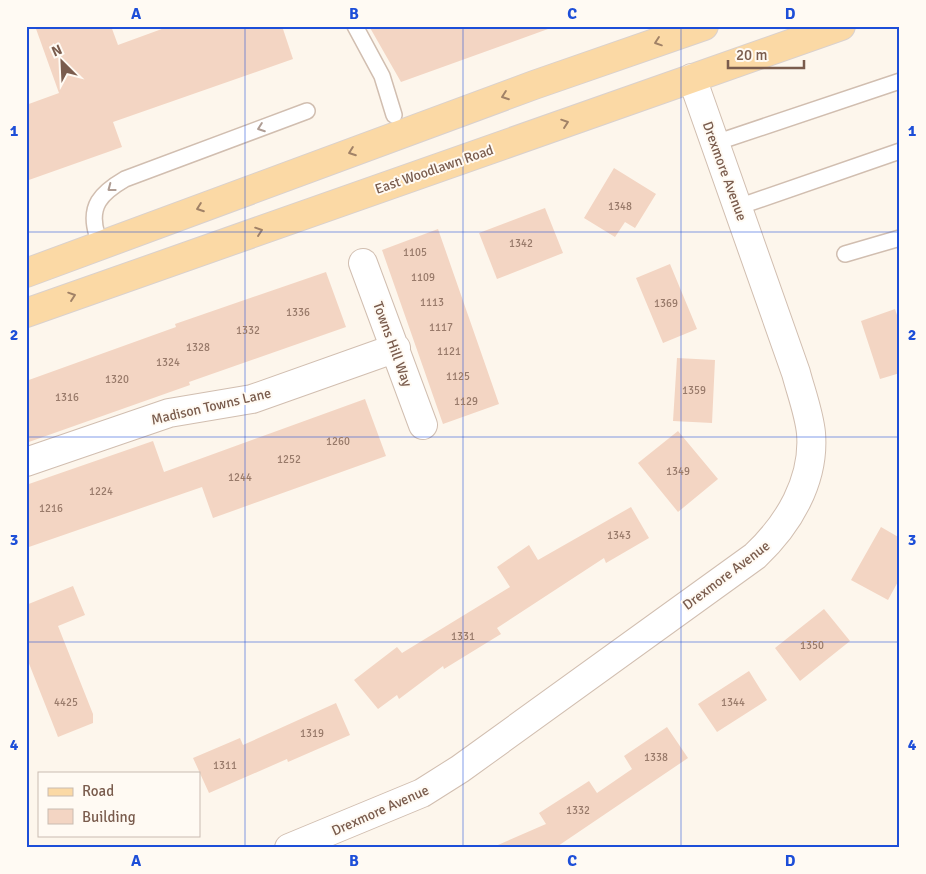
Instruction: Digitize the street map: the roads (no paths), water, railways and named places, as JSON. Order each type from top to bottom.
[{"type":"main road","points":[[26,273],[534,85],[704,26]]},
{"type":"main road","name":"East Woodlawn Road","points":[[26,312],[841,26]]},
{"type":"street","name":"Drexmore Avenue","points":[[289,848],[422,793],[460,769],[755,556],[775,536],[793,511],[807,473],[811,434],[796,372],[692,78]]},
{"type":"street","name":"Towns Hill Way","points":[[363,263],[423,425]]},
{"type":"street","name":"Madison Towns Lane","points":[[26,462],[170,413],[252,399],[396,348]]},
{"type":"lane","points":[[355,26],[382,76],[394,115]]},
{"type":"lane","points":[[715,143],[900,81]]},
{"type":"lane","points":[[97,235],[95,208],[100,196],[124,179],[307,111]]},
{"type":"lane","points":[[738,207],[900,151]]},
{"type":"lane","points":[[845,254],[900,238]]}]
